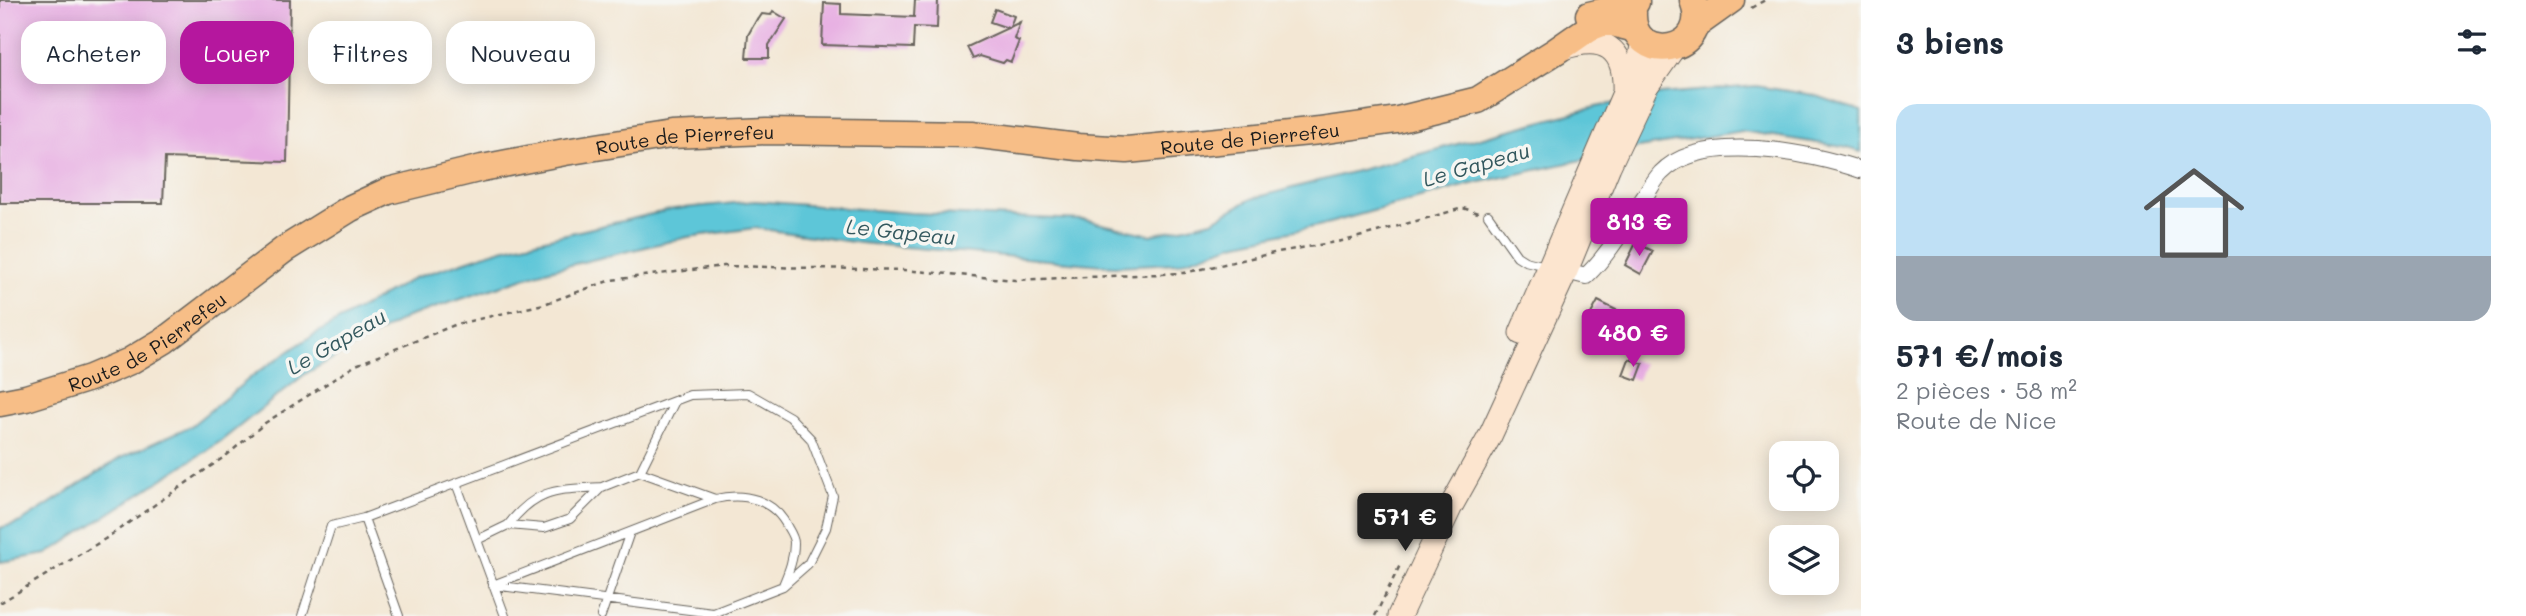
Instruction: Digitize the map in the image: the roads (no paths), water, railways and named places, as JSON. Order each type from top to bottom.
[{"type":"main road","points":[[1635,90],[1675,46],[1691,34],[1695,12],[1731,0]]},
{"type":"main road","points":[[1399,616],[1450,508],[1477,433],[1556,269],[1635,90],[1639,64],[1639,34],[1632,20],[1636,1]]},
{"type":"main road","points":[[1429,112],[1489,80],[1580,18],[1636,1]]},
{"type":"main road","points":[[1429,112],[1478,100],[1589,28],[1602,23],[1639,34],[1658,47],[1675,46]]},
{"type":"main road","points":[[1556,51],[1593,42],[1612,49],[1621,60],[1625,74],[1635,90]]},
{"type":"main road","name":"Route de Pierrefeu","points":[[0,403],[26,398],[90,378],[130,361],[165,340],[285,249],[351,208],[388,191],[482,168],[671,135],[766,131],[939,132],[1127,150],[1320,131],[1397,120],[1429,112]]},
{"type":"street","points":[[1556,269],[1586,276],[1601,262],[1661,173],[1681,157],[1720,148],[1766,151],[1844,164],[1861,170]]},
{"type":"lane","points":[[1488,215],[1517,256],[1525,261],[1556,269]]},
{"type":"lane","points":[[302,616],[331,526],[364,518],[690,395],[748,393],[790,417],[811,439],[833,496],[825,528],[808,564],[783,586],[709,615],[493,585]]},
{"type":"lane","points":[[477,540],[508,525],[522,506],[541,494],[564,489],[603,487],[640,472],[675,401]]},
{"type":"lane","points":[[640,472],[715,499]]},
{"type":"lane","points":[[456,483],[505,616]]},
{"type":"lane","points":[[508,525],[544,528],[570,519],[603,487]]},
{"type":"lane","points":[[493,585],[731,495],[768,503],[783,518],[794,540],[791,564],[783,586]]},
{"type":"lane","points":[[364,518],[399,616]]},
{"type":"lane","points":[[601,616],[630,532]]},
{"type":"water","name":"Le Gapeau","points":[[1756,86],[1814,95],[1861,111],[1861,152],[1742,131],[1632,149],[1467,185],[1322,225],[1234,244],[1178,263],[1114,266],[860,243],[755,228],[688,237],[545,271],[407,317],[305,374],[221,441],[47,554],[0,562],[0,528],[21,522],[119,459],[191,426],[255,374],[313,335],[414,278],[502,249],[674,209],[755,201],[911,213],[1084,220],[1151,235],[1212,221],[1251,199],[1596,107],[1661,94]]}]
